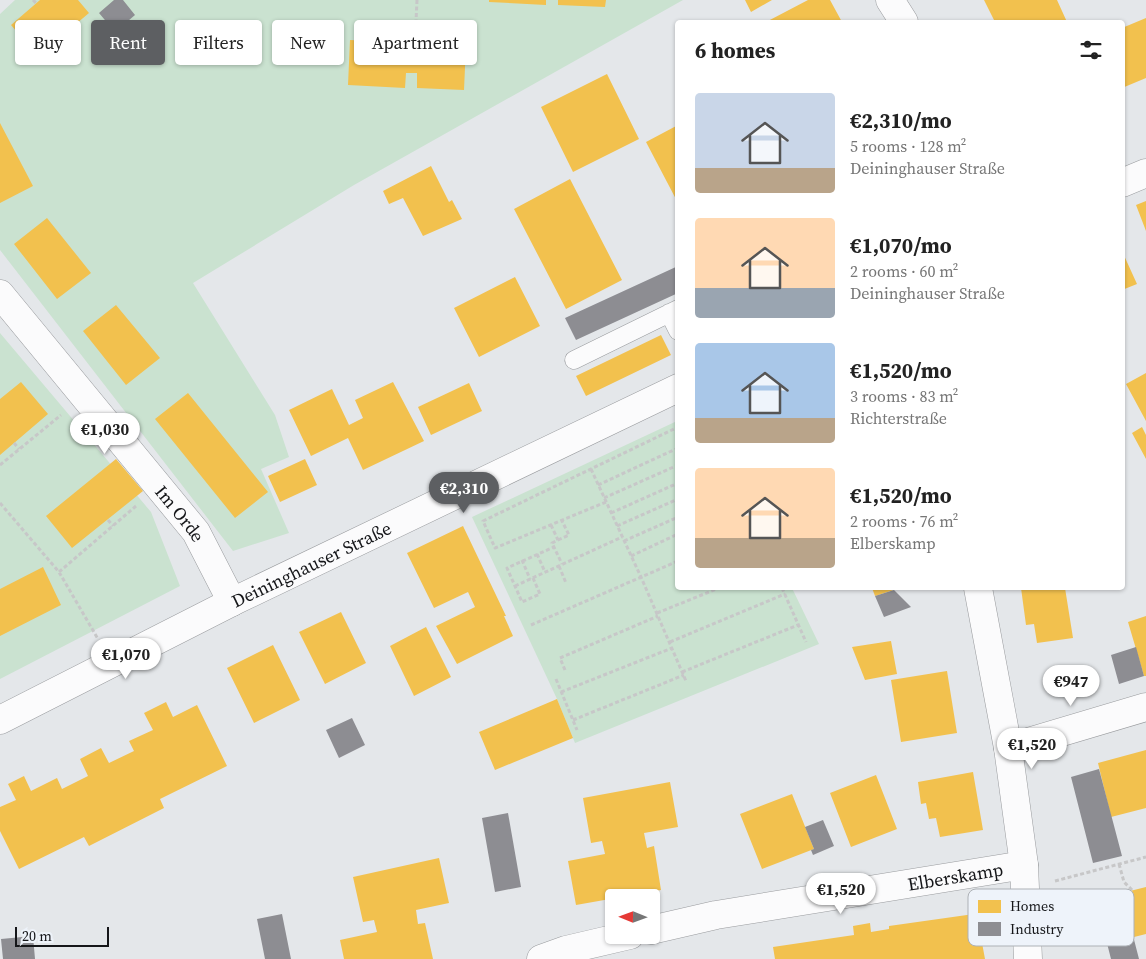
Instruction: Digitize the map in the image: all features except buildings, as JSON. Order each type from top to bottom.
[{"type":"street","points":[[890,0],[903,20]]},
{"type":"street","points":[[1125,182],[1146,173]]},
{"type":"street","name":"Im Orde","points":[[0,294],[196,532],[232,602]]},
{"type":"street","name":"Deininghauser Straße","points":[[0,720],[232,602],[675,389]]},
{"type":"street","points":[[978,590],[1008,748],[1025,889]]},
{"type":"street","points":[[1008,748],[1146,707]]},
{"type":"street","name":"Elberskamp","points":[[660,928],[716,915],[1024,877]]},
{"type":"street","points":[[558,956],[605,942]]},
{"type":"street","points":[[1027,946],[1028,959]]},
{"type":"lane","points":[[574,360],[673,311]]},
{"type":"path","points":[[416,0],[416,20]]},
{"type":"path","points":[[0,466],[84,396]]},
{"type":"path","points":[[606,502],[495,548],[483,520],[675,428]]},
{"type":"path","points":[[576,437],[686,680]]},
{"type":"path","points":[[14,443],[19,449]]},
{"type":"path","points":[[598,485],[675,449]]},
{"type":"path","points":[[604,498],[675,466]]},
{"type":"path","points":[[611,513],[675,485]]},
{"type":"path","points":[[59,572],[159,487]]},
{"type":"path","points":[[617,526],[675,500]]},
{"type":"path","points":[[0,503],[59,572],[111,664]]},
{"type":"path","points":[[624,542],[675,518]]},
{"type":"path","points":[[108,520],[113,526]]},
{"type":"path","points":[[562,521],[569,535],[552,543],[566,583]]},
{"type":"path","points":[[551,525],[558,540]]},
{"type":"path","points":[[631,556],[675,535]]},
{"type":"path","points":[[515,586],[622,537]]},
{"type":"path","points":[[522,560],[540,594],[522,602],[507,568],[522,560],[554,547]]},
{"type":"path","points":[[537,554],[545,572]]},
{"type":"path","points":[[531,625],[675,562]]},
{"type":"path","points":[[565,670],[560,658],[714,590]]},
{"type":"path","points":[[783,590],[806,642]]},
{"type":"path","points":[[670,642],[785,594]]},
{"type":"path","points":[[573,720],[798,624]]},
{"type":"path","points":[[561,692],[672,648]]},
{"type":"path","points":[[556,679],[577,730]]},
{"type":"path","points":[[1024,877],[1119,864],[1146,857]]},
{"type":"path","points":[[1119,864],[1124,882],[1131,889]]},
{"type":"green space","points":[[15,0],[683,0],[354,185],[193,283],[275,415],[289,457],[261,469],[289,533],[233,551],[0,250],[0,14]]},
{"type":"green space","points":[[0,333],[151,512],[180,586],[0,679]]},
{"type":"green space","points":[[675,422],[675,590],[793,590],[819,644],[575,743],[557,699],[472,517]]}]
